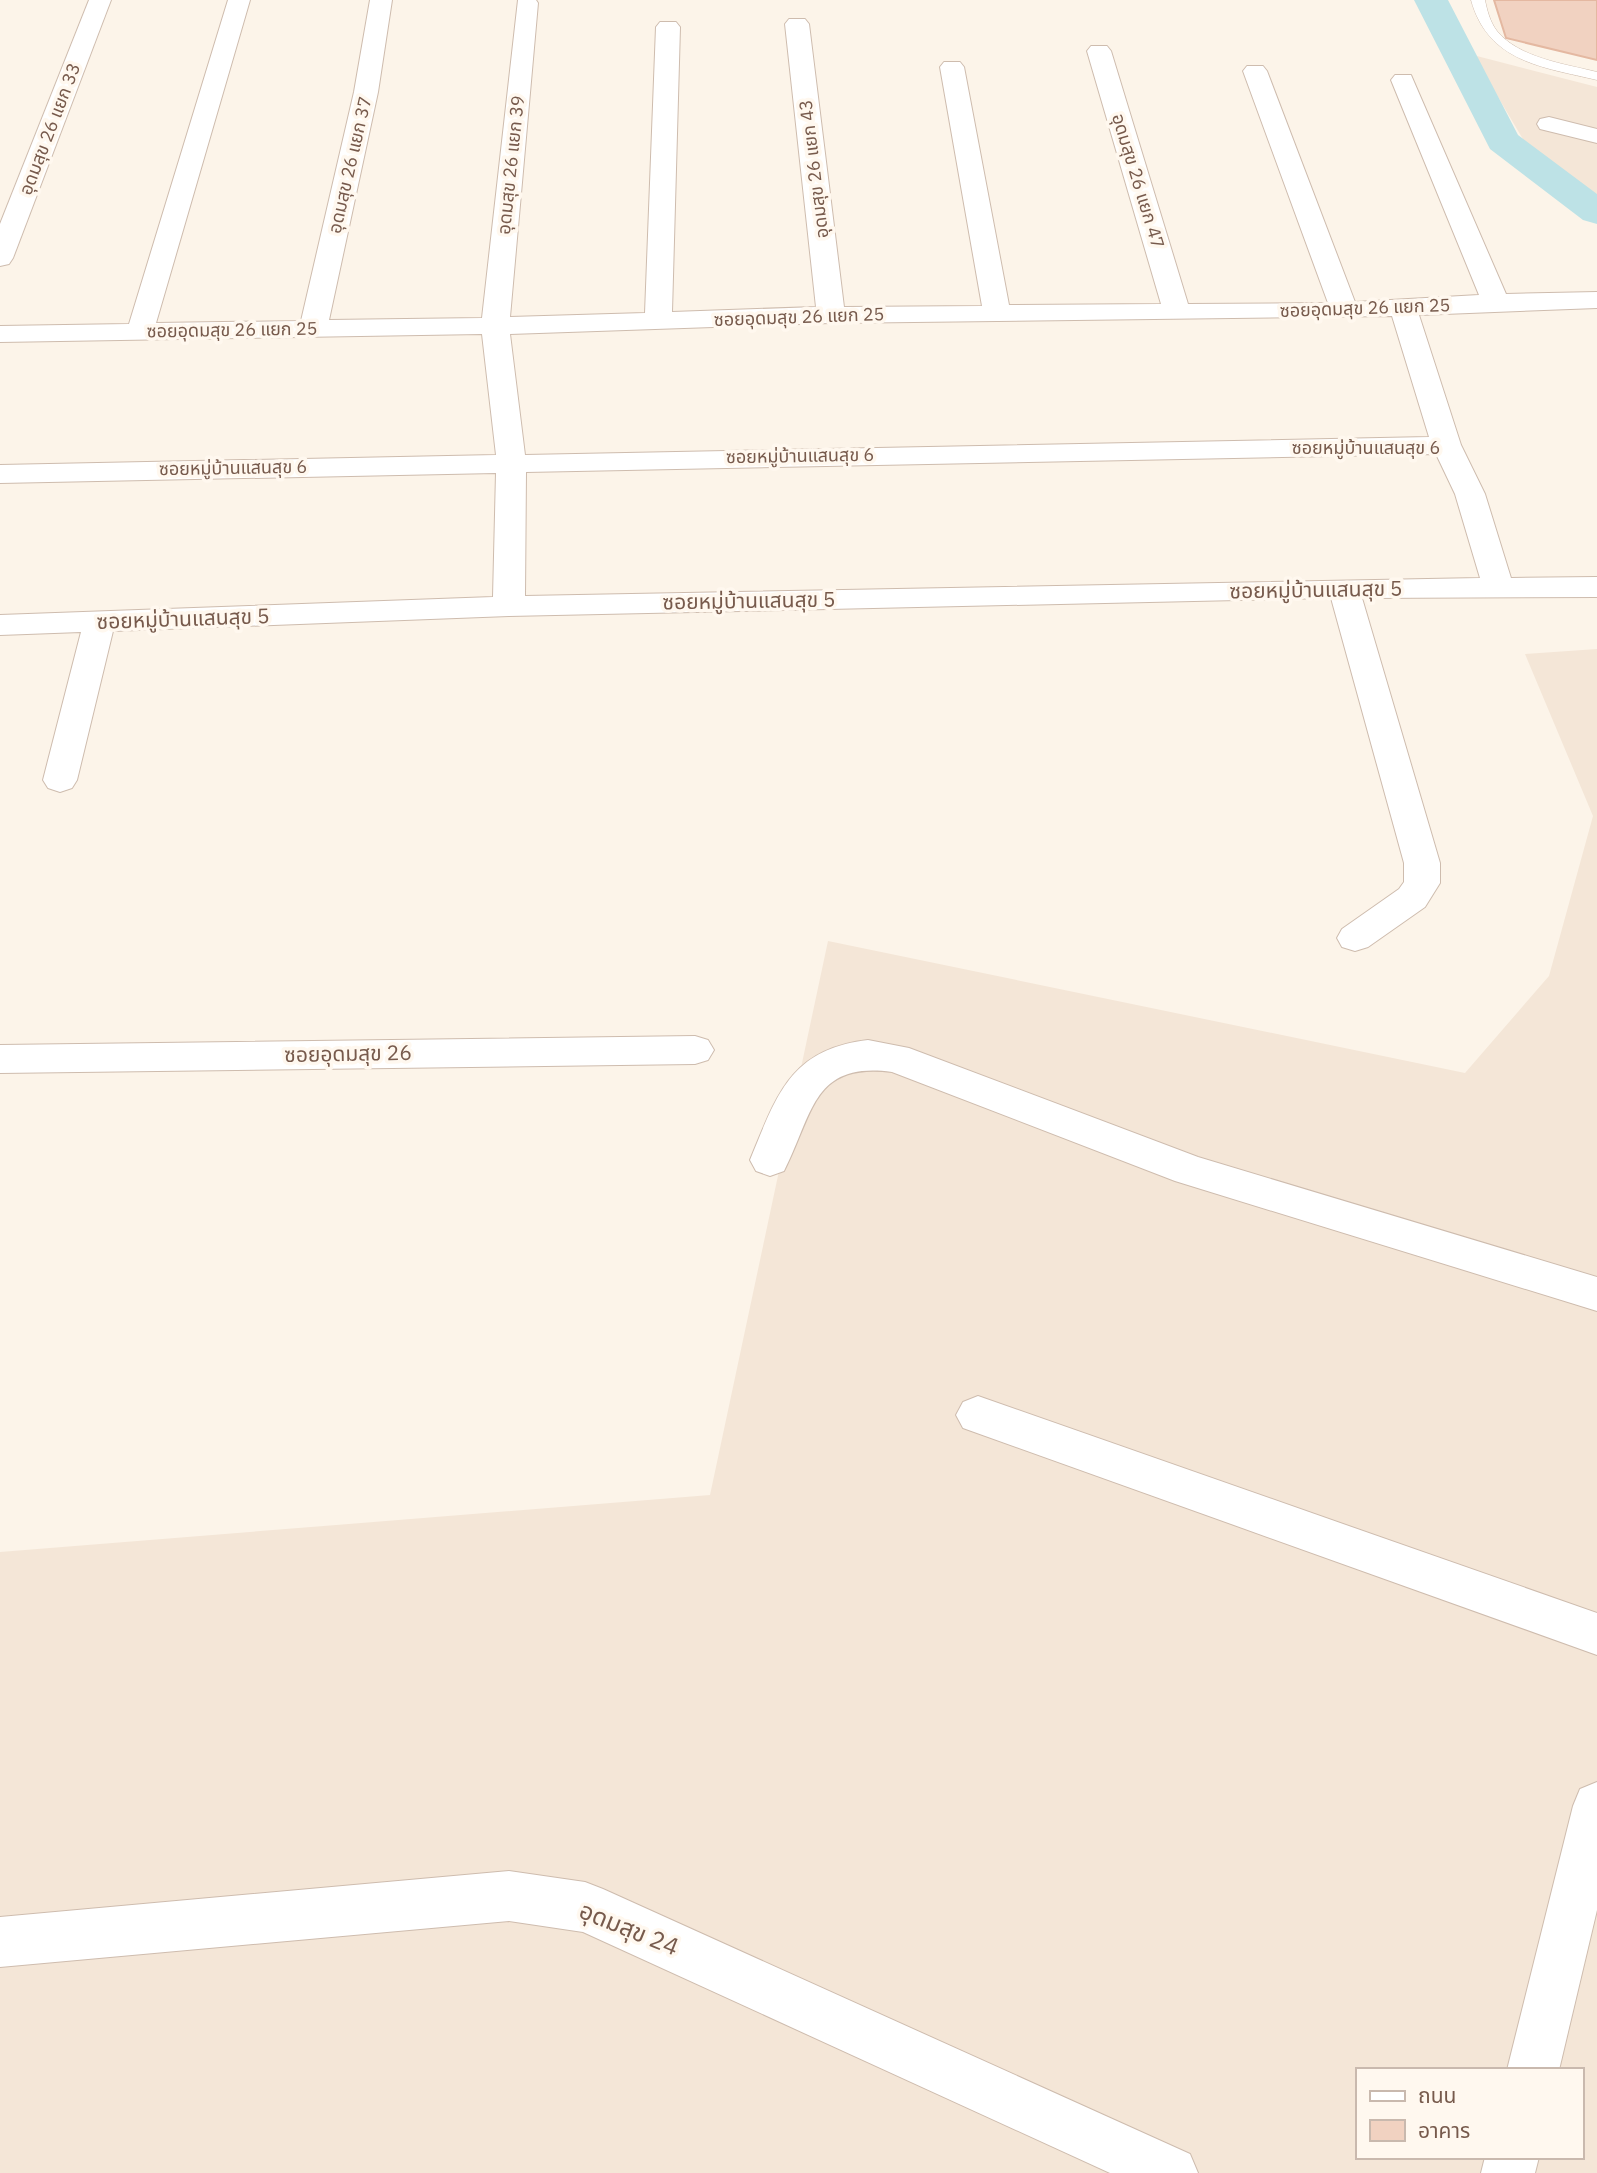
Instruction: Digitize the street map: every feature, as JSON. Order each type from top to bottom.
[{"type":"street","name":"อุดมสุข 26 แยก 33","points":[[0,258],[100,0]]},
{"type":"street","points":[[140,332],[239,0]]},
{"type":"street","name":"อุดมสุข 26 แยก 37","points":[[313,329],[366,92],[381,0]]},
{"type":"street","name":"อุดมสุข 26 แยก 39","points":[[509,606],[511,462],[495,327],[527,3]]},
{"type":"street","name":"อุดมสุข 26 แยก 43","points":[[797,24],[831,314]]},
{"type":"street","points":[[657,322],[668,27]]},
{"type":"street","name":"อุดมสุข 26 แยก 47","points":[[1099,51],[1177,312]]},
{"type":"street","points":[[952,67],[997,314]]},
{"type":"street","points":[[1255,71],[1345,311]]},
{"type":"street","points":[[1403,80],[1496,302]]},
{"type":"street","points":[[1549,124],[1597,136]]},
{"type":"street","name":"ซอยอุดมสุข 26 แยก 25","points":[[0,334],[495,327],[831,314],[1345,311],[1496,302],[1597,300]]},
{"type":"street","points":[[1403,309],[1446,445]]},
{"type":"street","name":"ซอยหมู่บ้านแสนสุข 6","points":[[0,474],[1446,445],[1470,494],[1499,588]]},
{"type":"street","name":"ซอยหมู่บ้านแสนสุข 5","points":[[0,625],[509,606],[1344,588],[1597,587]]},
{"type":"street","points":[[1344,588],[1422,863],[1422,883],[1412,898],[1355,938]]},
{"type":"street","points":[[61,780],[99,622]]},
{"type":"street","name":"ซอยอุดมสุข 26","points":[[0,1059],[695,1051]]},
{"type":"street","points":[[770,1160],[794,1101],[815,1073],[858,1053],[873,1053],[896,1058],[1189,1170],[1597,1294]]},
{"type":"street","points":[[978,1415],[1597,1633]]},
{"type":"street","points":[[1533,2068],[1597,1806]]},
{"type":"street","name":"อุดมสุข 24","points":[[0,1942],[509,1895],[585,1907],[1171,2173]]},
{"type":"lane","points":[[1478,0],[1491,34],[1508,47],[1597,76]]},
{"type":"shaded area","points":[[1473,55],[1597,87],[1597,202],[1530,151]]},
{"type":"shaded area","points":[[1597,649],[1597,2173],[0,2173],[0,1552],[710,1495],[828,941],[1465,1073],[1549,976],[1593,816],[1525,654]]},
{"type":"building","points":[[1494,0],[1597,0],[1597,60],[1506,38]]},
{"type":"waterway","points":[[1431,0],[1503,141],[1597,212]]}]
